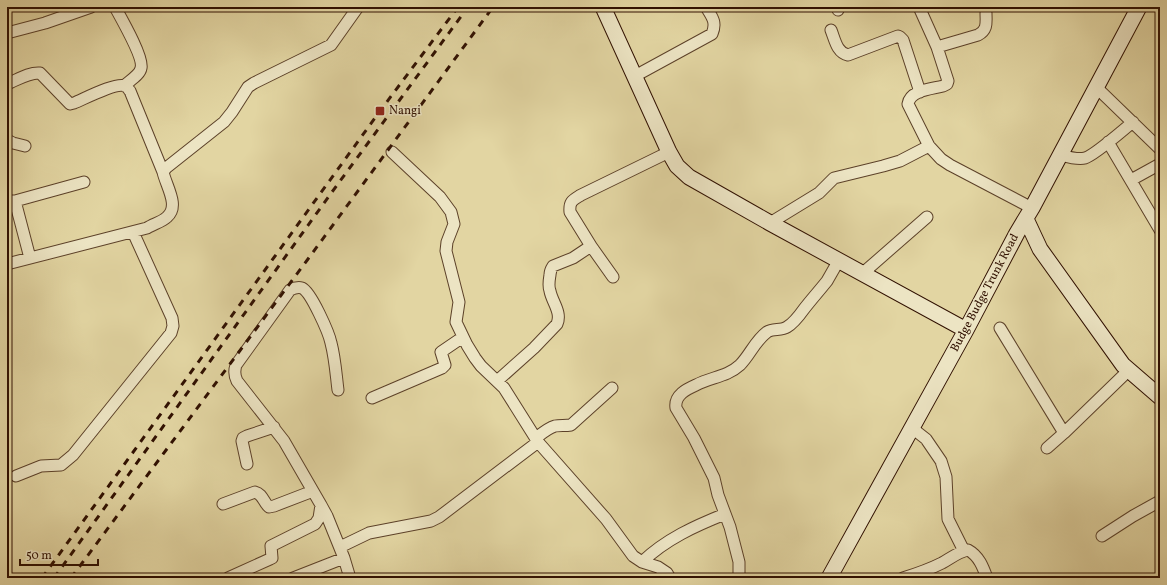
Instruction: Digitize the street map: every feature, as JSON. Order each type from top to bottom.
[{"type":"street","points":[[7,33],[45,23],[90,7]]},
{"type":"street","points":[[7,84],[30,74],[40,73],[70,104],[102,90],[124,86],[140,72],[142,66],[136,50],[115,7]]},
{"type":"street","points":[[163,172],[224,122],[248,87],[331,45],[358,7]]},
{"type":"street","points":[[604,7],[669,152],[677,166],[689,177],[966,330]]},
{"type":"street","points":[[635,76],[712,34],[714,20],[706,7]]},
{"type":"street","points":[[919,7],[937,47],[948,81],[947,84],[943,86],[920,92],[909,100],[908,104],[929,146],[950,165],[1029,214],[1040,249],[1123,364],[1160,397]]},
{"type":"street","name":"Budge Budge Trunk Road","points":[[829,578],[1029,214],[1139,7]]},
{"type":"street","points":[[937,47],[978,35],[983,32],[986,28],[986,12]]},
{"type":"street","points":[[831,30],[840,51],[843,54],[848,55],[898,36],[902,38],[920,92]]},
{"type":"street","points":[[7,264],[147,228],[167,217],[172,210],[172,201],[163,172],[130,91],[124,86]]},
{"type":"street","points":[[1096,88],[1160,149]]},
{"type":"street","points":[[1061,155],[1086,158],[1132,122]]},
{"type":"street","points":[[7,140],[25,146]]},
{"type":"street","points":[[1108,142],[1160,230]]},
{"type":"street","points":[[770,223],[819,193],[834,178],[900,161],[929,146]]},
{"type":"street","points":[[392,152],[440,197],[451,212],[454,224],[447,242],[446,251],[459,302],[456,322],[475,358],[481,366],[504,388],[537,440],[606,519],[633,556],[642,562],[667,573],[670,578]]},
{"type":"street","points":[[613,277],[591,246],[570,212],[569,206],[572,201],[581,195],[669,152]]},
{"type":"street","points":[[1131,180],[1160,164]]},
{"type":"street","points":[[30,258],[11,201],[84,182]]},
{"type":"street","points":[[863,273],[927,217]]},
{"type":"street","points":[[16,476],[41,466],[61,465],[73,455],[171,333],[173,326],[172,318],[133,232]]},
{"type":"street","points":[[497,381],[534,348],[557,324],[559,319],[558,312],[548,284],[553,266],[573,258],[591,246]]},
{"type":"street","points":[[739,578],[739,562],[710,470],[694,438],[676,408],[675,403],[678,396],[684,391],[704,381],[720,377],[739,365],[763,335],[775,329],[786,328],[791,324],[827,280],[839,260]]},
{"type":"street","points":[[338,390],[333,350],[328,333],[307,291],[301,288],[290,290],[236,365],[234,371],[237,381],[284,441],[321,505],[340,547],[350,578]]},
{"type":"street","points":[[1000,328],[1064,433]]},
{"type":"street","points":[[372,398],[442,368],[445,365],[445,362],[440,352],[463,337]]},
{"type":"street","points":[[1047,448],[1129,370]]},
{"type":"street","points":[[340,547],[369,533],[431,521],[439,517],[537,440],[549,428],[571,425],[612,388]]},
{"type":"street","points":[[247,464],[242,441],[243,438],[274,428]]},
{"type":"street","points":[[912,428],[926,439],[941,461],[946,477],[948,520],[964,551]]},
{"type":"street","points":[[223,504],[255,492],[262,496],[269,507],[313,491]]},
{"type":"street","points":[[1102,536],[1160,501]]},
{"type":"street","points":[[228,578],[270,560],[272,558],[271,546],[274,543],[316,524],[319,518],[321,505]]},
{"type":"street","points":[[642,562],[657,548],[696,526],[725,514]]},
{"type":"street","points":[[903,578],[942,563],[968,550],[977,557],[982,564],[987,578]]},
{"type":"street","points":[[293,578],[344,558]]},
{"type":"railway","points":[[42,578],[380,111],[458,7]]},
{"type":"railway","points":[[54,578],[332,192],[468,7]]},
{"type":"railway","points":[[71,578],[493,7]]},
{"type":"place","name":"Nangi","points":[[380,111]]}]
